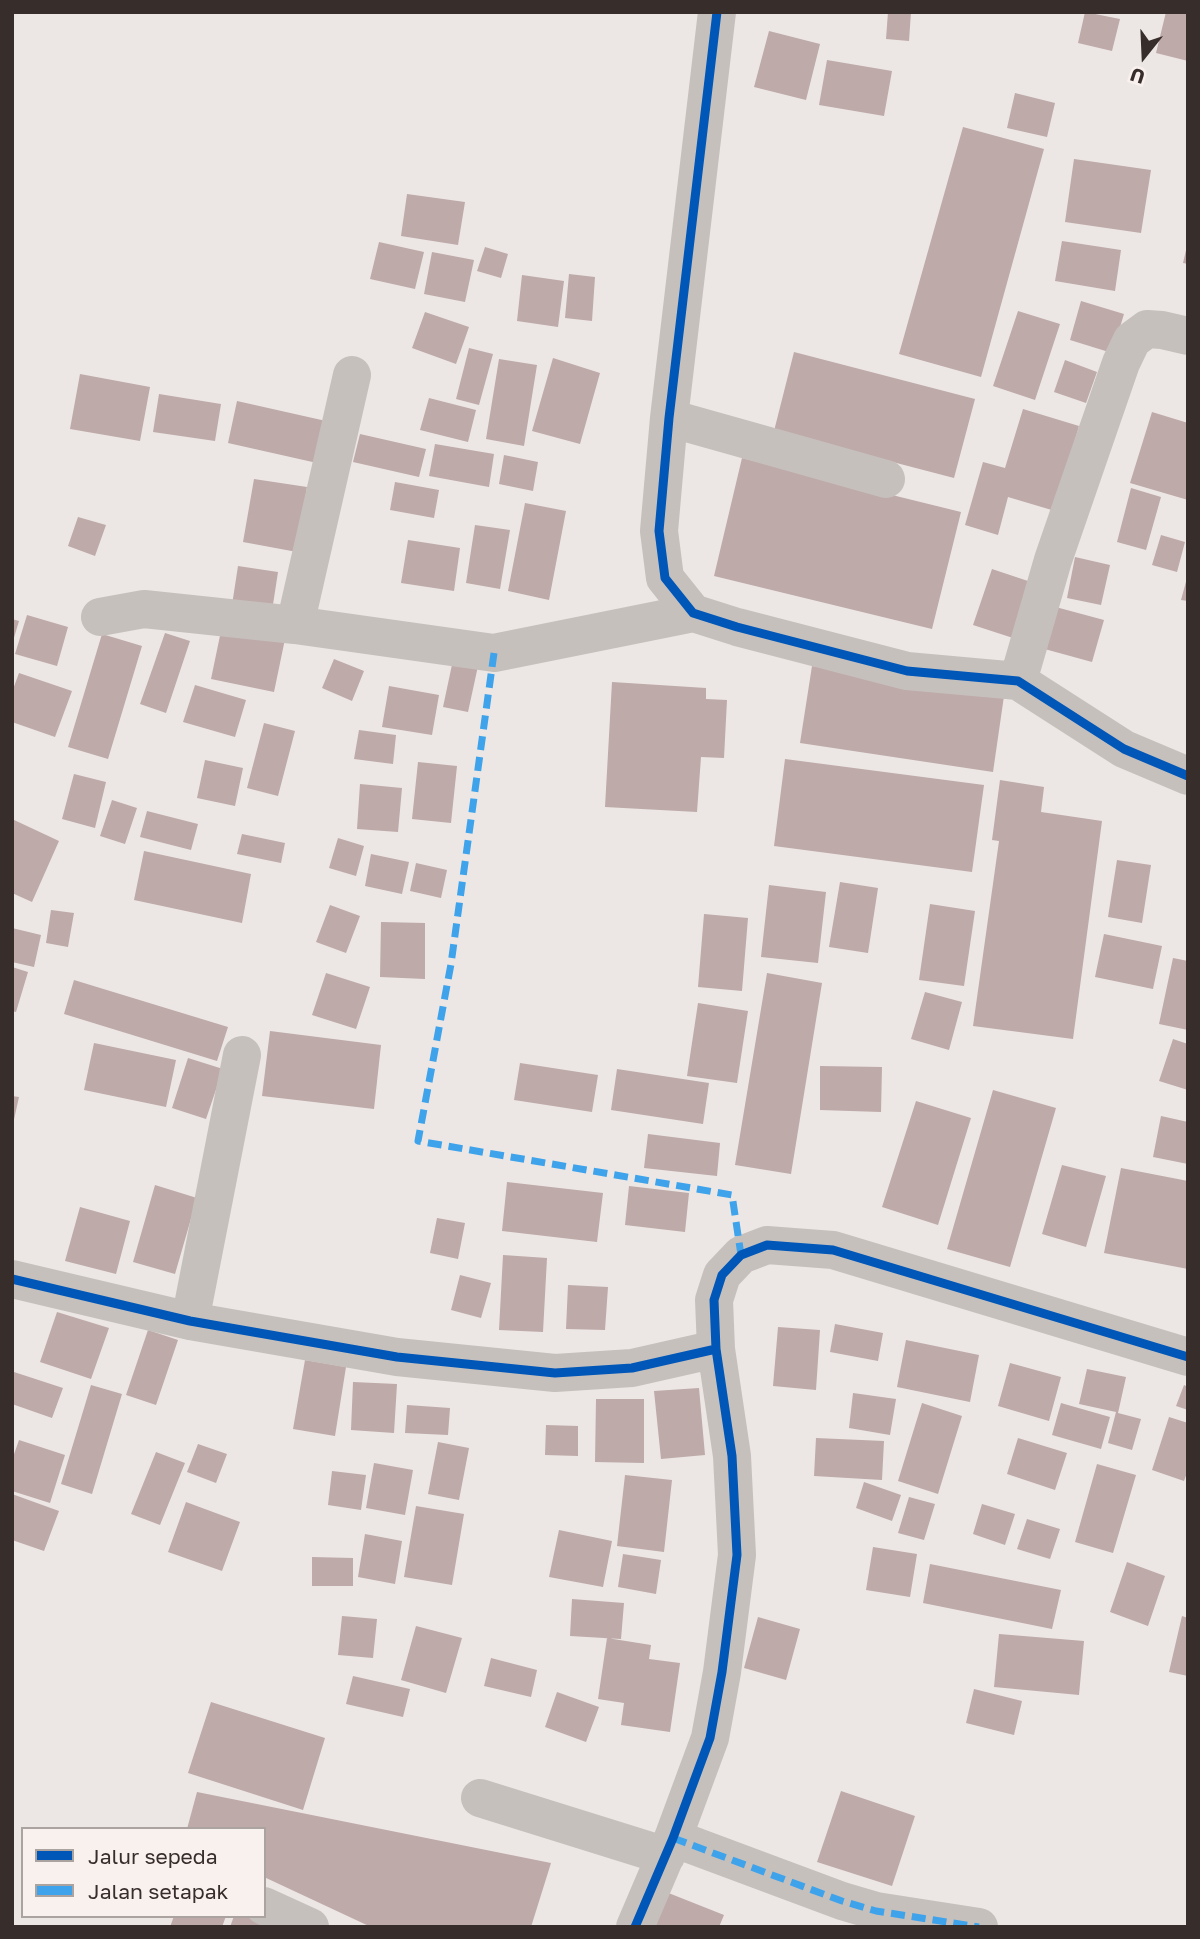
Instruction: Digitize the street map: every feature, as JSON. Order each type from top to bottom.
[{"type":"street","points":[[693,612],[665,578],[659,531],[669,418],[717,12]]},
{"type":"street","points":[[1018,681],[1052,560],[1121,363],[1132,340],[1147,329],[1188,336]]},
{"type":"street","points":[[295,625],[352,375]]},
{"type":"street","points":[[669,418],[886,479]]},
{"type":"street","points":[[100,617],[144,609],[295,625],[494,653],[693,612],[737,627],[907,671],[1018,681],[1124,749],[1188,776]]},
{"type":"street","points":[[190,1321],[242,1055]]},
{"type":"street","points":[[635,1927],[670,1847],[710,1738],[722,1672],[737,1555],[732,1456],[716,1349],[714,1300],[722,1275],[740,1255],[767,1245],[832,1250],[1188,1357]]},
{"type":"street","points":[[12,1279],[190,1321],[397,1357],[555,1373],[632,1368],[716,1349]]},
{"type":"street","points":[[480,1798],[670,1847],[876,1911],[979,1927]]},
{"type":"street","points":[[266,1907],[310,1927]]},
{"type":"building","points":[[888,12],[911,12],[909,41],[886,39]]},
{"type":"building","points":[[1085,12],[1120,19],[1112,51],[1078,43]]},
{"type":"building","points":[[1166,12],[1188,12],[1188,61],[1156,53]]},
{"type":"building","points":[[769,31],[820,44],[806,100],[754,87]]},
{"type":"building","points":[[827,60],[892,71],[884,116],[819,105]]},
{"type":"building","points":[[1015,93],[1055,103],[1047,137],[1007,128]]},
{"type":"building","points":[[963,127],[1044,149],[981,377],[899,354]]},
{"type":"building","points":[[1074,159],[1151,170],[1141,233],[1065,222]]},
{"type":"building","points":[[407,194],[465,202],[458,245],[401,236]]},
{"type":"building","points":[[1062,241],[1121,250],[1115,291],[1055,281]]},
{"type":"building","points":[[379,242],[424,252],[415,289],[370,279]]},
{"type":"building","points":[[485,247],[508,254],[501,278],[477,271]]},
{"type":"building","points":[[1188,247],[1188,264],[1183,263]]},
{"type":"building","points":[[432,252],[474,260],[465,302],[424,294]]},
{"type":"building","points":[[569,274],[595,277],[592,321],[565,318]]},
{"type":"building","points":[[522,275],[564,281],[558,327],[517,321]]},
{"type":"building","points":[[1081,301],[1124,314],[1112,353],[1070,340]]},
{"type":"building","points":[[1018,311],[1060,324],[1035,400],[993,386]]},
{"type":"building","points":[[425,312],[469,327],[456,364],[412,348]]},
{"type":"building","points":[[469,348],[493,354],[479,405],[456,399]]},
{"type":"building","points":[[794,352],[975,399],[954,478],[774,431]]},
{"type":"building","points":[[553,358],[600,373],[580,444],[532,431]]},
{"type":"building","points":[[499,359],[537,365],[524,446],[486,439]]},
{"type":"building","points":[[1065,360],[1097,372],[1086,403],[1054,392]]},
{"type":"building","points":[[80,374],[150,387],[140,441],[70,429]]},
{"type":"building","points":[[159,394],[221,404],[215,441],[153,432]]},
{"type":"building","points":[[429,398],[476,410],[468,442],[420,430]]},
{"type":"building","points":[[237,401],[326,421],[317,463],[228,443]]},
{"type":"building","points":[[1023,409],[1079,426],[1055,511],[1008,497],[998,535],[965,525],[983,462],[1005,468]]},
{"type":"building","points":[[1152,412],[1188,423],[1188,500],[1130,483]]},
{"type":"building","points":[[360,434],[426,449],[419,477],[353,462]]},
{"type":"building","points":[[435,444],[494,454],[489,487],[429,476]]},
{"type":"building","points":[[504,455],[538,462],[533,491],[499,484]]},
{"type":"building","points":[[742,458],[961,512],[932,629],[714,576]]},
{"type":"building","points":[[254,479],[307,487],[297,552],[243,542]]},
{"type":"building","points":[[395,482],[439,490],[434,518],[390,510]]},
{"type":"building","points":[[1131,488],[1161,497],[1146,550],[1117,542]]},
{"type":"building","points":[[525,503],[566,511],[549,600],[508,591]]},
{"type":"building","points":[[78,517],[106,525],[95,556],[68,546]]},
{"type":"building","points":[[475,525],[510,530],[500,589],[466,583]]},
{"type":"building","points":[[1161,535],[1185,542],[1177,572],[1152,565]]},
{"type":"building","points":[[408,540],[460,548],[454,591],[401,583]]},
{"type":"building","points":[[1075,557],[1110,565],[1101,605],[1067,598]]},
{"type":"building","points":[[238,566],[278,572],[272,611],[232,605]]},
{"type":"building","points":[[992,569],[1031,582],[1013,638],[973,625]]},
{"type":"building","points":[[1188,578],[1188,601],[1181,600]]},
{"type":"building","points":[[1052,606],[1104,620],[1092,662],[1041,648]]},
{"type":"building","points":[[27,615],[68,627],[57,666],[15,654]]},
{"type":"building","points":[[12,619],[19,621],[13,641],[12,640]]},
{"type":"building","points":[[222,626],[285,639],[274,692],[211,679]]},
{"type":"building","points":[[165,633],[190,641],[166,713],[140,704]]},
{"type":"building","points":[[102,634],[142,646],[108,759],[68,747]]},
{"type":"building","points":[[334,659],[364,671],[352,701],[322,688]]},
{"type":"building","points":[[453,660],[478,666],[468,712],[443,707]]},
{"type":"building","points":[[812,666],[1004,696],[993,772],[800,743]]},
{"type":"building","points":[[19,673],[72,691],[55,737],[12,722],[12,692]]},
{"type":"building","points":[[612,682],[706,688],[706,699],[727,700],[724,758],[701,757],[697,812],[605,807]]},
{"type":"building","points":[[195,685],[246,700],[235,737],[183,722]]},
{"type":"building","points":[[389,686],[439,695],[432,735],[382,727]]},
{"type":"building","points":[[264,723],[295,731],[278,796],[247,788]]},
{"type":"building","points":[[359,730],[396,735],[393,764],[354,759]]},
{"type":"building","points":[[785,759],[984,785],[972,872],[774,846]]},
{"type":"building","points":[[205,760],[243,768],[235,806],[197,798]]},
{"type":"building","points":[[418,762],[457,766],[451,823],[412,819]]},
{"type":"building","points":[[74,774],[106,782],[95,828],[62,819]]},
{"type":"building","points":[[1000,780],[1044,787],[1041,812],[1102,821],[1073,1039],[973,1026],[999,841],[992,840]]},
{"type":"building","points":[[360,784],[402,788],[398,832],[357,829]]},
{"type":"building","points":[[112,800],[137,808],[125,844],[100,836]]},
{"type":"building","points":[[147,811],[198,824],[191,850],[140,837]]},
{"type":"building","points":[[12,819],[59,841],[32,902],[12,893]]},
{"type":"building","points":[[242,834],[285,843],[281,863],[237,854]]},
{"type":"building","points":[[338,838],[364,846],[356,876],[329,868]]},
{"type":"building","points":[[144,851],[251,874],[242,923],[134,900]]},
{"type":"building","points":[[371,854],[409,862],[402,894],[365,886]]},
{"type":"building","points":[[1117,860],[1151,865],[1142,923],[1108,917]]},
{"type":"building","points":[[416,863],[447,870],[441,898],[410,891]]},
{"type":"building","points":[[840,882],[878,888],[868,953],[829,947]]},
{"type":"building","points":[[769,885],[826,892],[818,963],[761,957]]},
{"type":"building","points":[[930,904],[975,911],[964,986],[919,980]]},
{"type":"building","points":[[330,905],[360,916],[346,953],[316,942]]},
{"type":"building","points":[[51,910],[74,913],[68,947],[46,943]]},
{"type":"building","points":[[704,914],[748,918],[742,991],[698,987]]},
{"type":"building","points":[[381,922],[425,923],[425,979],[380,977]]},
{"type":"building","points":[[12,928],[41,935],[34,967],[12,962]]},
{"type":"building","points":[[1104,934],[1162,946],[1153,989],[1095,977]]},
{"type":"building","points":[[1173,958],[1188,961],[1188,1030],[1159,1024]]},
{"type":"building","points":[[12,967],[28,972],[16,1012],[12,1011]]},
{"type":"building","points":[[326,973],[370,987],[356,1029],[312,1015]]},
{"type":"building","points":[[767,973],[822,983],[791,1174],[735,1165]]},
{"type":"building","points":[[74,980],[228,1027],[217,1061],[64,1014]]},
{"type":"building","points":[[925,992],[962,1002],[949,1050],[911,1039]]},
{"type":"building","points":[[698,1003],[748,1011],[737,1083],[687,1076]]},
{"type":"building","points":[[270,1031],[381,1045],[374,1109],[262,1096]]},
{"type":"building","points":[[1173,1039],[1188,1044],[1188,1090],[1159,1081]]},
{"type":"building","points":[[94,1043],[176,1060],[166,1107],[84,1090]]},
{"type":"building","points":[[188,1058],[223,1069],[206,1119],[172,1108]]},
{"type":"building","points":[[520,1063],[598,1075],[592,1112],[514,1100]]},
{"type":"building","points":[[820,1066],[882,1067],[881,1112],[820,1110]]},
{"type":"building","points":[[617,1069],[709,1083],[703,1124],[611,1110]]},
{"type":"building","points":[[993,1090],[1056,1108],[1010,1267],[947,1249]]},
{"type":"building","points":[[12,1096],[19,1097],[13,1124],[12,1124]]},
{"type":"building","points":[[916,1101],[971,1118],[938,1225],[882,1207]]},
{"type":"building","points":[[1161,1116],[1188,1122],[1188,1164],[1153,1157]]},
{"type":"building","points":[[648,1134],[720,1143],[717,1176],[644,1168]]},
{"type":"building","points":[[1062,1165],[1106,1176],[1086,1247],[1042,1234]]},
{"type":"building","points":[[1121,1168],[1188,1181],[1188,1269],[1104,1253]]},
{"type":"building","points":[[507,1182],[603,1193],[597,1242],[502,1231]]},
{"type":"building","points":[[155,1185],[197,1198],[175,1274],[133,1262]]},
{"type":"building","points":[[629,1186],[689,1193],[685,1232],[625,1225]]},
{"type":"building","points":[[80,1207],[130,1221],[116,1274],[65,1261]]},
{"type":"building","points":[[437,1218],[465,1223],[458,1259],[430,1253]]},
{"type":"building","points":[[503,1255],[547,1258],[543,1332],[499,1330]]},
{"type":"building","points":[[460,1275],[491,1283],[481,1318],[451,1310]]},
{"type":"building","points":[[568,1285],[608,1287],[605,1330],[566,1329]]},
{"type":"building","points":[[57,1312],[109,1328],[91,1379],[40,1362]]},
{"type":"building","points":[[835,1324],[883,1333],[878,1361],[830,1352]]},
{"type":"building","points":[[778,1327],[820,1330],[816,1390],[773,1386]]},
{"type":"building","points":[[148,1330],[178,1340],[156,1405],[126,1395]]},
{"type":"building","points":[[906,1340],[979,1355],[970,1402],[897,1387]]},
{"type":"building","points":[[305,1360],[346,1367],[335,1436],[293,1429]]},
{"type":"building","points":[[1010,1363],[1061,1377],[1049,1421],[998,1406]]},
{"type":"building","points":[[1087,1369],[1126,1377],[1118,1413],[1141,1419],[1132,1450],[1108,1443],[1116,1412],[1079,1404]]},
{"type":"building","points":[[14,1372],[63,1388],[52,1418],[12,1404]]},
{"type":"building","points":[[353,1382],[397,1384],[394,1433],[351,1430]]},
{"type":"building","points":[[91,1385],[122,1394],[92,1494],[61,1484]]},
{"type":"building","points":[[1184,1385],[1188,1387],[1188,1410],[1176,1406]]},
{"type":"building","points":[[699,1388],[705,1455],[661,1459],[654,1391]]},
{"type":"building","points":[[853,1393],[896,1399],[890,1435],[849,1428]]},
{"type":"building","points":[[596,1399],[644,1399],[644,1463],[595,1462]]},
{"type":"building","points":[[922,1403],[962,1416],[938,1494],[898,1481]]},
{"type":"building","points":[[1061,1403],[1110,1417],[1101,1449],[1052,1435]]},
{"type":"building","points":[[407,1405],[450,1408],[448,1435],[405,1433]]},
{"type":"building","points":[[1169,1417],[1188,1423],[1188,1470],[1184,1481],[1152,1470]]},
{"type":"building","points":[[546,1425],[578,1426],[578,1456],[545,1455]]},
{"type":"building","points":[[816,1438],[884,1441],[882,1480],[814,1476]]},
{"type":"building","points":[[1018,1438],[1067,1453],[1055,1490],[1007,1474]]},
{"type":"building","points":[[19,1440],[65,1455],[50,1503],[12,1491],[12,1460]]},
{"type":"building","points":[[438,1442],[469,1448],[459,1500],[428,1494]]},
{"type":"building","points":[[198,1444],[227,1454],[216,1483],[187,1472]]},
{"type":"building","points":[[156,1452],[185,1463],[160,1525],[131,1514]]},
{"type":"building","points":[[374,1463],[413,1470],[405,1515],[366,1508]]},
{"type":"building","points":[[1097,1464],[1136,1475],[1113,1553],[1075,1542]]},
{"type":"building","points":[[332,1471],[366,1475],[361,1510],[328,1505]]},
{"type":"building","points":[[625,1475],[672,1480],[664,1552],[617,1546]]},
{"type":"building","points":[[864,1482],[901,1495],[892,1521],[856,1508]]},
{"type":"building","points":[[12,1494],[59,1511],[44,1551],[12,1540]]},
{"type":"building","points":[[909,1497],[935,1504],[924,1540],[898,1533]]},
{"type":"building","points":[[186,1502],[240,1522],[222,1571],[168,1552]]},
{"type":"building","points":[[982,1504],[1015,1514],[1005,1545],[973,1534]]},
{"type":"building","points":[[416,1506],[464,1514],[452,1585],[404,1577]]},
{"type":"building","points":[[1027,1519],[1060,1529],[1050,1559],[1017,1549]]},
{"type":"building","points":[[559,1530],[612,1541],[603,1587],[549,1577]]},
{"type":"building","points":[[365,1534],[402,1541],[395,1584],[358,1577]]},
{"type":"building","points":[[873,1547],[917,1554],[910,1597],[866,1590]]},
{"type":"building","points":[[623,1554],[661,1560],[656,1594],[618,1587]]},
{"type":"building","points":[[312,1557],[353,1558],[353,1586],[312,1586]]},
{"type":"building","points":[[1127,1562],[1165,1576],[1148,1626],[1110,1612]]},
{"type":"building","points":[[930,1564],[1061,1590],[1052,1629],[923,1603]]},
{"type":"building","points":[[572,1599],[624,1603],[621,1639],[570,1636]]},
{"type":"building","points":[[342,1616],[377,1619],[373,1658],[338,1655]]},
{"type":"building","points":[[1182,1616],[1188,1618],[1188,1676],[1169,1672]]},
{"type":"building","points":[[758,1617],[800,1629],[786,1680],[744,1668]]},
{"type":"building","points":[[416,1626],[462,1638],[446,1693],[401,1680]]},
{"type":"building","points":[[999,1634],[1084,1641],[1079,1695],[994,1687]]},
{"type":"building","points":[[607,1638],[651,1645],[649,1659],[680,1663],[670,1732],[621,1725],[624,1703],[598,1699]]},
{"type":"building","points":[[491,1658],[537,1670],[531,1697],[484,1686]]},
{"type":"building","points":[[353,1676],[410,1689],[403,1717],[346,1704]]},
{"type":"building","points":[[974,1689],[1022,1701],[1014,1735],[966,1723]]},
{"type":"building","points":[[557,1692],[599,1707],[586,1742],[545,1727]]},
{"type":"building","points":[[211,1702],[325,1738],[303,1810],[188,1773]]},
{"type":"building","points":[[841,1791],[915,1816],[892,1886],[817,1862]]},
{"type":"building","points":[[197,1792],[551,1863],[531,1927],[371,1927],[266,1878],[266,1827],[188,1827]]},
{"type":"building","points":[[666,1892],[724,1915],[719,1927],[652,1927]]},
{"type":"building","points":[[173,1918],[225,1918],[222,1927],[170,1927]]},
{"type":"building","points":[[233,1918],[250,1918],[272,1927],[230,1927]]},
{"type":"marked path","points":[[494,653],[451,964],[418,1141],[732,1195],[741,1255]]},
{"type":"marked path","points":[[673,1838],[876,1911],[979,1927]]},
{"type":"cycle path","points":[[717,12],[669,418],[659,531],[665,578],[693,613],[737,627],[907,671],[1018,681],[1124,749],[1188,776]]},
{"type":"cycle path","points":[[635,1927],[673,1838],[710,1738],[722,1672],[737,1555],[732,1456],[716,1349],[714,1300],[722,1275],[741,1255],[767,1245],[833,1250],[1188,1357]]},
{"type":"cycle path","points":[[12,1279],[190,1321],[397,1357],[555,1373],[632,1368],[716,1349]]}]
